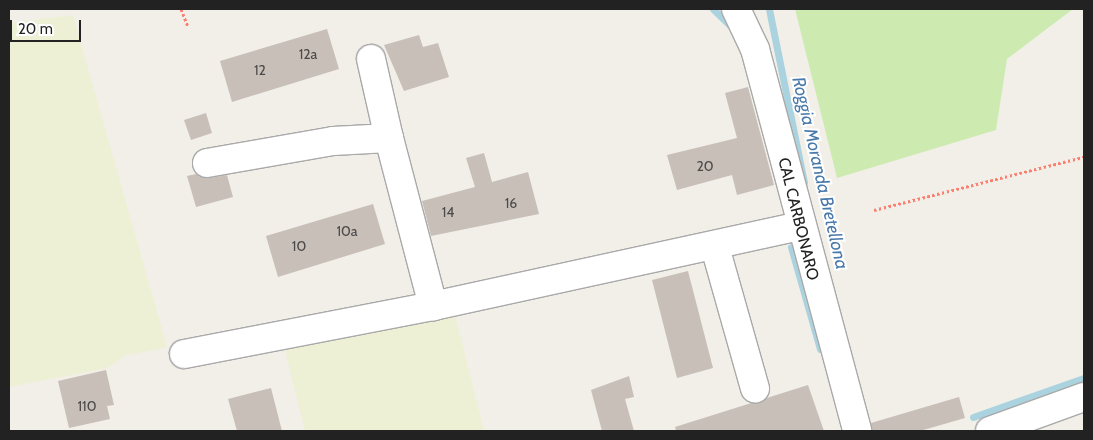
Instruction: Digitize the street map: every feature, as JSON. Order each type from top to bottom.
[{"type":"street","name":"CAL CARBONARO","points":[[736,9],[755,49],[799,226],[857,431]]},
{"type":"street","points":[[371,59],[388,138],[433,306]]},
{"type":"street","points":[[207,163],[333,141],[388,138]]},
{"type":"street","points":[[184,354],[433,306],[715,247],[799,226]]},
{"type":"street","points":[[715,247],[755,388]]},
{"type":"street","points":[[990,431],[1084,397]]},
{"type":"path","points":[[180,9],[188,26]]},
{"type":"path","points":[[874,210],[1084,157]]},
{"type":"green space","points":[[795,9],[1073,9],[1007,59],[996,130],[837,178]]},
{"type":"green space","points":[[73,15],[167,347],[124,356],[108,368],[9,387],[9,23]]},
{"type":"green space","points":[[454,311],[484,431],[305,431],[283,343]]},
{"type":"building","points":[[327,29],[339,69],[232,102],[220,61]]},
{"type":"building","points":[[419,35],[423,47],[438,43],[449,77],[404,91],[384,45]]},
{"type":"building","points":[[748,87],[774,185],[737,195],[732,175],[677,190],[667,155],[737,138],[725,93]]},
{"type":"building","points":[[206,113],[212,133],[191,140],[184,120]]},
{"type":"building","points":[[484,153],[492,182],[528,172],[539,214],[431,236],[422,201],[475,187],[466,158]]},
{"type":"building","points":[[196,174],[209,178],[227,175],[233,197],[196,207],[187,176]]},
{"type":"building","points":[[373,204],[385,244],[278,277],[266,236]]},
{"type":"building","points":[[688,271],[713,368],[677,378],[652,280]]},
{"type":"building","points":[[106,370],[114,405],[107,406],[110,419],[69,428],[58,381]]},
{"type":"building","points":[[629,376],[634,397],[625,399],[634,431],[602,431],[591,390]]},
{"type":"building","points":[[808,385],[824,431],[676,431],[675,427]]},
{"type":"building","points":[[271,388],[282,431],[237,431],[228,399]]},
{"type":"building","points":[[959,397],[965,418],[920,431],[872,431],[871,423]]},
{"type":"waterway","points":[[713,9],[733,28]]},
{"type":"waterway","name":"Roggia Moranda Bretellona","points":[[769,9],[804,182]]},
{"type":"waterway","points":[[791,247],[820,349]]},
{"type":"waterway","points":[[973,417],[1084,378]]}]
